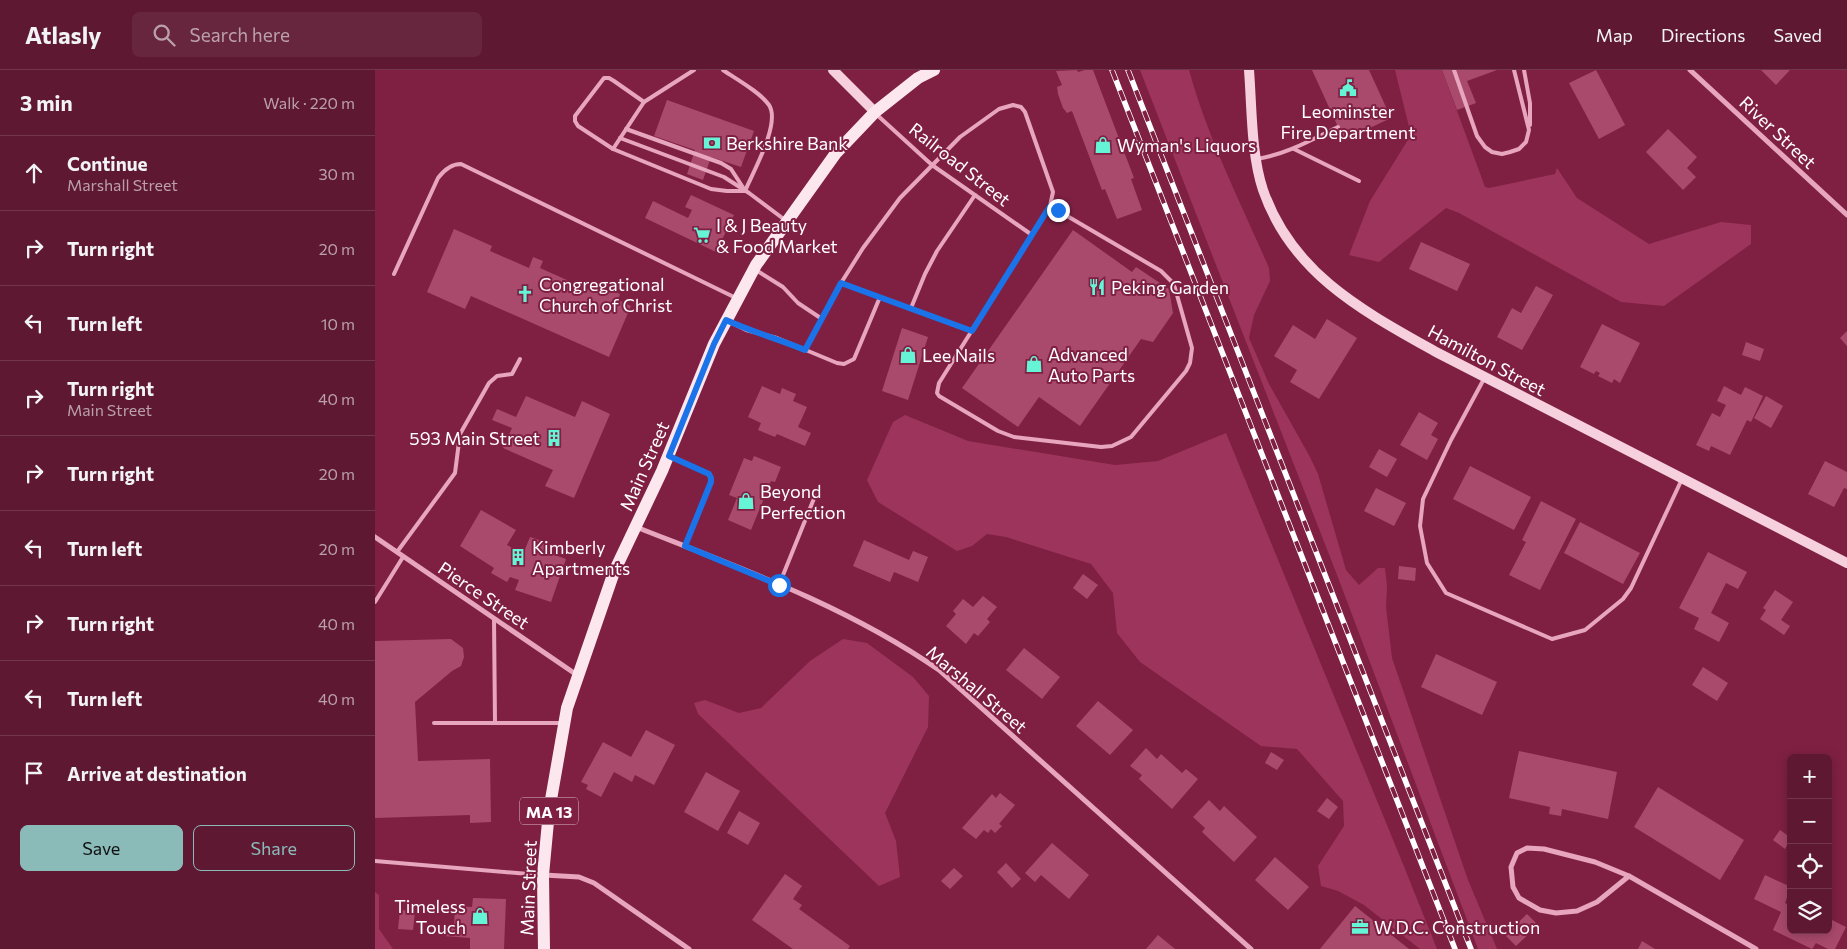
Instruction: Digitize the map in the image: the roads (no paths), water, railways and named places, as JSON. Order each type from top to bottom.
[{"type":"main road","points":[[833,70],[875,112]]},
{"type":"main road","name":"Main Street","points":[[544,949],[543,875],[549,811],[567,708],[614,572],[669,456],[714,344],[754,269],[836,153],[875,112],[918,78],[934,70]]},
{"type":"main road","name":"Hamilton Street","points":[[1249,70],[1253,136],[1263,190],[1283,232],[1297,253],[1316,273],[1357,306],[1387,325],[1485,378],[1847,563]]},
{"type":"street","name":"River Street","points":[[1690,70],[1847,215]]},
{"type":"street","name":"Marshall Street","points":[[636,526],[829,606],[911,650],[939,670],[1251,949]]},
{"type":"street","name":"Pierce Street","points":[[375,537],[577,676]]},
{"type":"street","points":[[1629,876],[1597,902],[1577,911],[1557,913],[1540,910],[1519,898],[1513,887],[1511,867],[1517,853],[1527,848],[1595,862],[1629,876],[1756,949]]},
{"type":"street","points":[[543,875],[579,877],[593,883],[689,949]]},
{"type":"lane","points":[[613,149],[644,102],[694,70]]},
{"type":"lane","points":[[723,70],[765,100],[773,114],[770,131],[745,191]]},
{"type":"lane","points":[[1454,70],[1477,136],[1485,147],[1492,152],[1502,154],[1519,149],[1526,142],[1529,130],[1530,103],[1524,70]]},
{"type":"lane","points":[[1515,70],[1529,130]]},
{"type":"lane","points":[[644,102],[615,80],[604,78],[575,116],[575,121],[578,126],[613,149],[711,189],[745,191]]},
{"type":"lane","points":[[805,350],[841,283],[883,218],[961,137],[999,109],[1013,105],[1021,106],[1025,112],[1053,192],[1050,206],[939,383],[937,393],[998,431],[1014,438],[1101,447],[1121,442],[1131,436],[1190,364],[1191,348],[1172,282],[1161,271],[1050,206]]},
{"type":"lane","name":"Railroad Street","points":[[875,112],[932,165],[1032,235]]},
{"type":"lane","points":[[1257,159],[1276,156],[1294,149],[1338,127]]},
{"type":"lane","points":[[626,129],[721,163],[731,169],[745,191]]},
{"type":"lane","points":[[620,138],[718,174],[787,221]]},
{"type":"lane","points":[[1294,149],[1359,181]]},
{"type":"lane","points":[[394,274],[438,178],[449,167],[461,164],[738,299]]},
{"type":"lane","points":[[911,308],[937,251],[975,195]]},
{"type":"lane","points":[[754,269],[783,287],[804,308],[822,319]]},
{"type":"lane","points":[[841,283],[972,331]]},
{"type":"lane","points":[[726,320],[746,330],[777,338],[837,364],[844,364],[854,359],[879,297]]},
{"type":"lane","points":[[397,552],[455,473],[460,434],[489,383],[497,376],[511,374],[520,359]]},
{"type":"lane","points":[[1485,378],[1451,440],[1423,500],[1420,526],[1427,563],[1446,593],[1552,639],[1585,630],[1623,599],[1631,588],[1682,479]]},
{"type":"lane","points":[[669,456],[709,474],[711,478],[685,546]]},
{"type":"lane","points":[[779,585],[815,496]]},
{"type":"lane","points":[[375,602],[403,557]]},
{"type":"lane","points":[[494,619],[495,723]]},
{"type":"lane","points":[[434,723],[564,724]]},
{"type":"lane","points":[[375,861],[543,875]]},
{"type":"railway","points":[[1112,70],[1455,949]]},
{"type":"railway","points":[[1128,70],[1471,949]]},
{"type":"place","name":"Leominster Fire Department","points":[[1348,88]]},
{"type":"place","name":"Berkshire Bank","points":[[712,143]]},
{"type":"place","name":"Wyman's Liquors","points":[[1103,145]]},
{"type":"place","name":"I & J Beauty & Food Market","points":[[702,235]]},
{"type":"place","name":"Peking Garden","points":[[1097,287]]},
{"type":"place","name":"Congregational Church of Christ","points":[[525,294]]},
{"type":"place","name":"Lee Nails","points":[[908,355]]},
{"type":"place","name":"Advanced Auto Parts","points":[[1034,364]]},
{"type":"place","name":"593 Main Street","points":[[554,438]]},
{"type":"place","name":"Beyond Perfection","points":[[746,501]]},
{"type":"place","name":"Kimberly Apartments","points":[[518,557]]},
{"type":"place","name":"Timeless Touch","points":[[480,916]]},
{"type":"place","name":"W.D.C. Construction","points":[[1360,927]]}]
